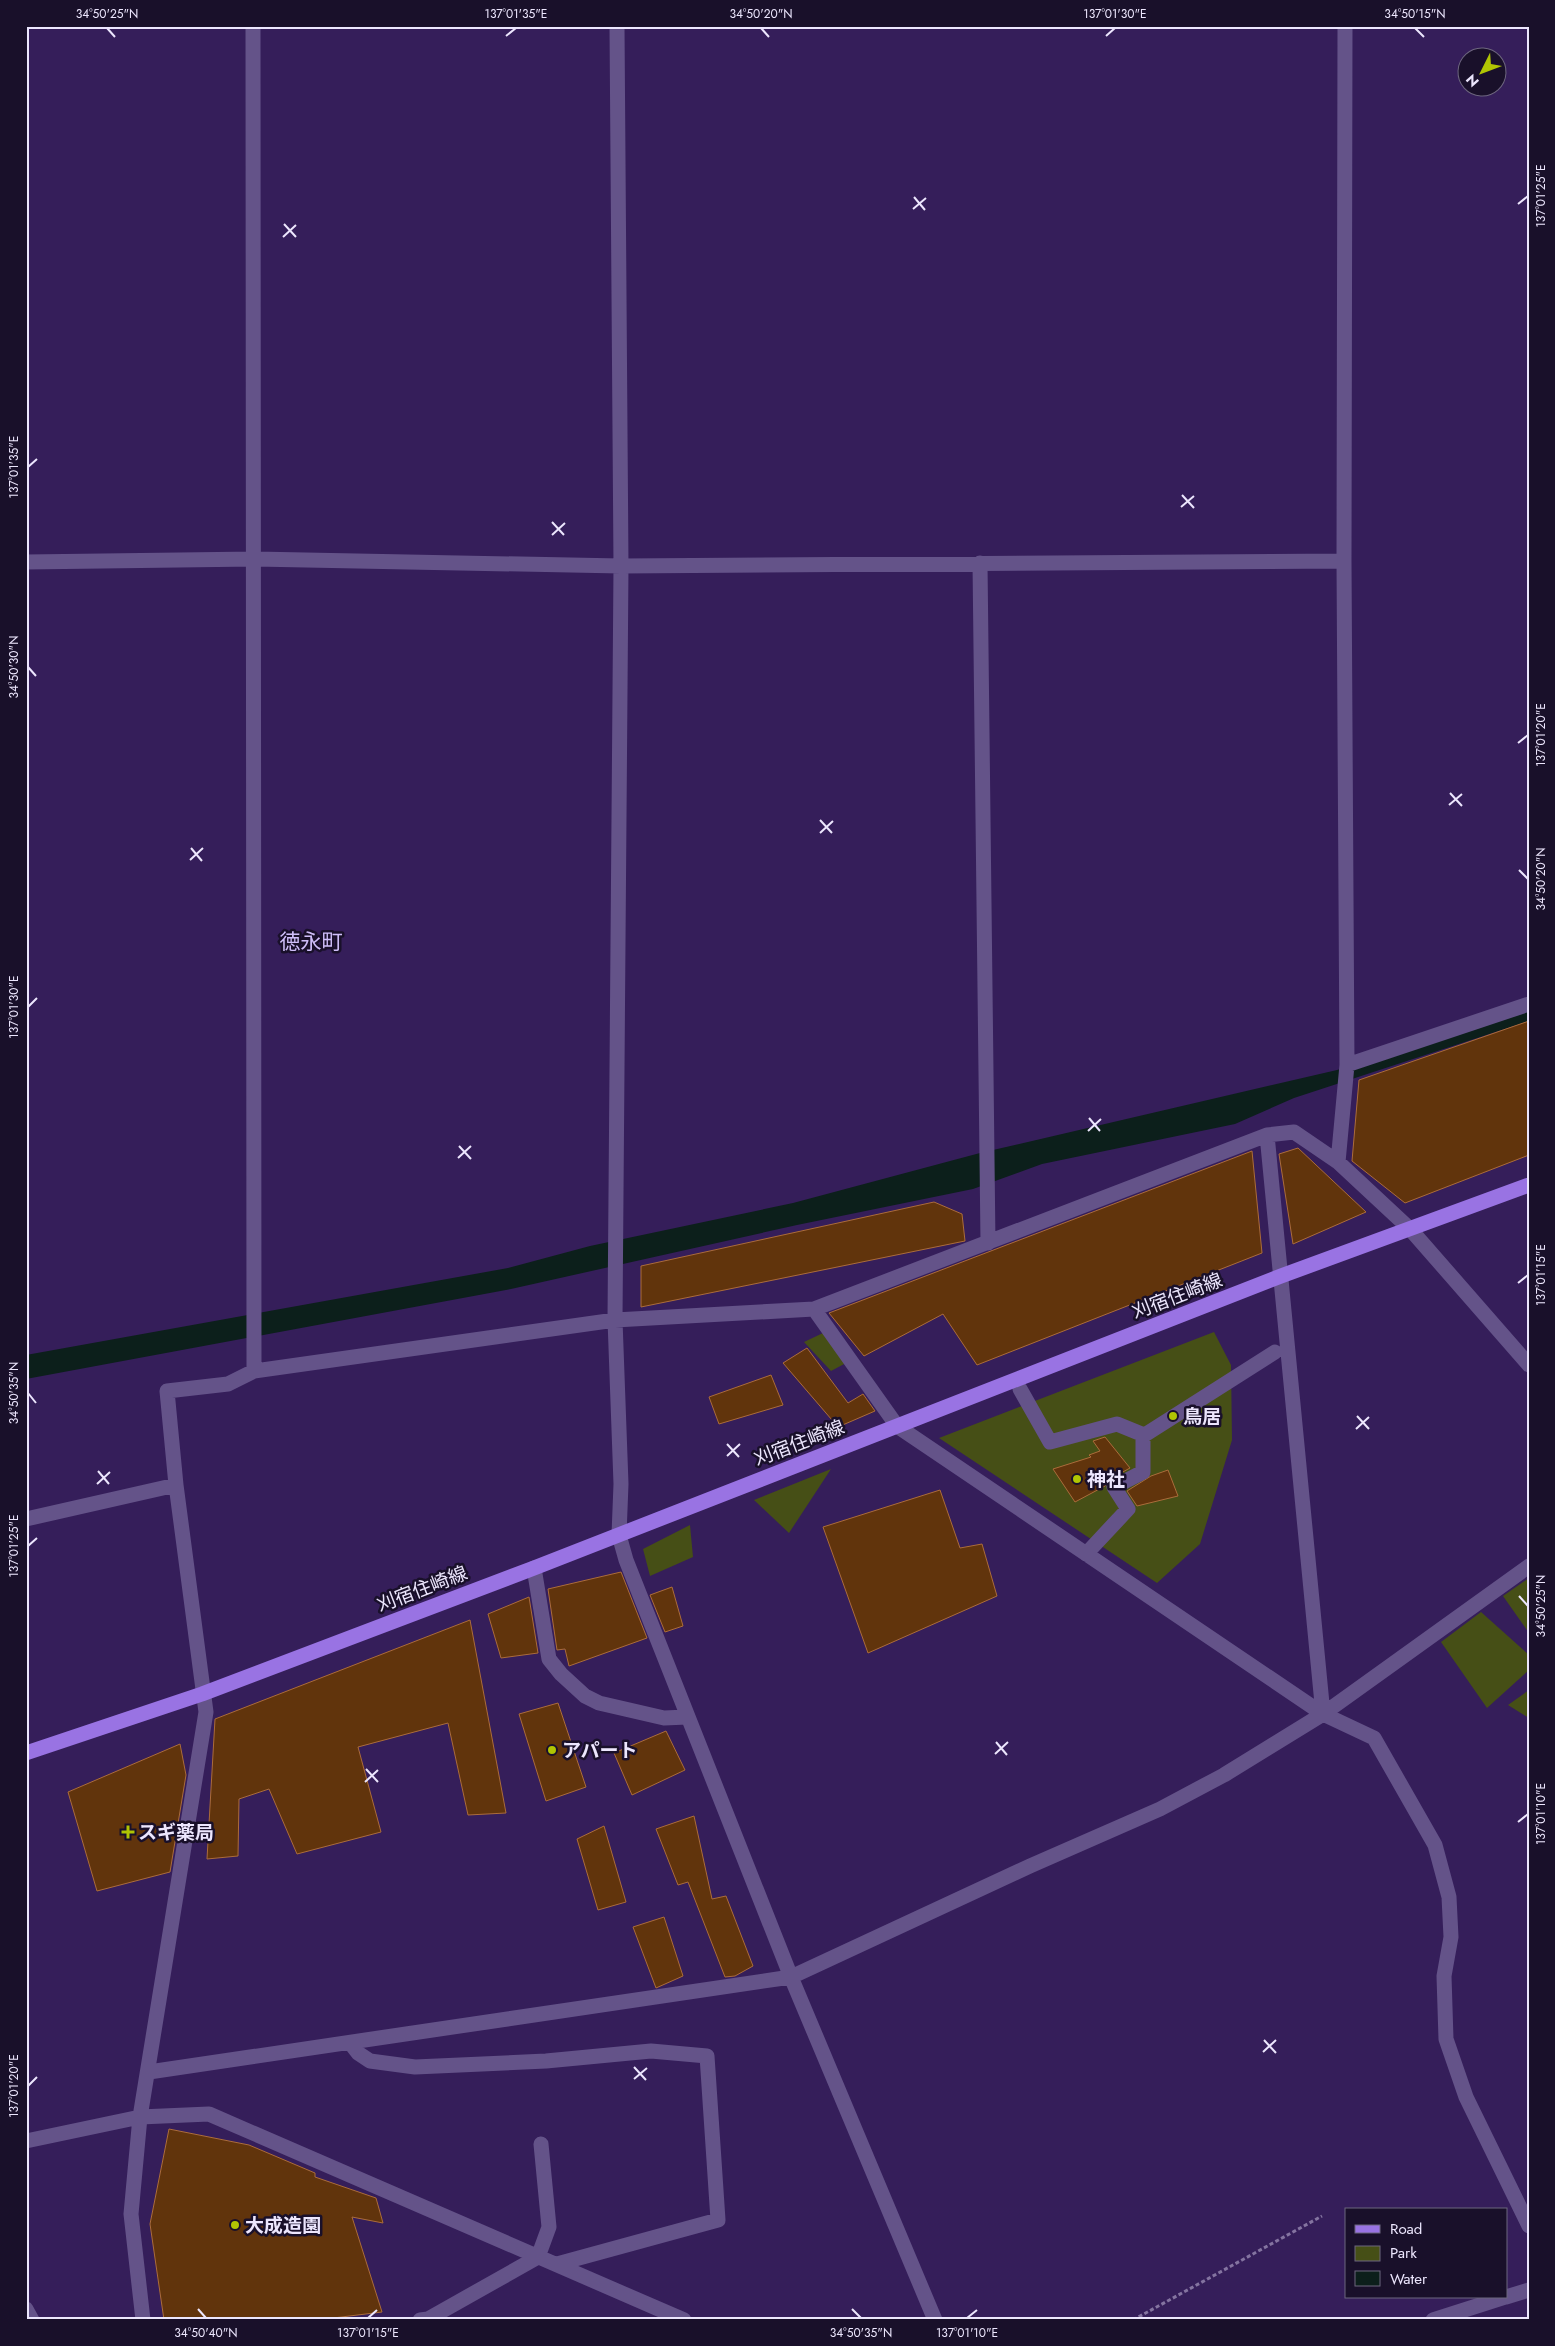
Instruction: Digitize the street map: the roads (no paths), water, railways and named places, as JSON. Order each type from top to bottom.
[{"type":"main road","name":"刈宿住崎線","points":[[26,1753],[202,1694],[534,1568],[1281,1276],[1529,1185]]},
{"type":"street","points":[[254,26],[254,1371]]},
{"type":"street","points":[[617,26],[621,566],[615,1320],[621,1484],[619,1535],[626,1560],[687,1717],[791,1977],[935,2320]]},
{"type":"street","points":[[1338,1162],[1347,1065],[1344,560],[1345,26]]},
{"type":"street","points":[[26,562],[255,559],[621,566],[1344,560]]},
{"type":"street","points":[[980,564],[988,1243]]},
{"type":"street","points":[[1347,1065],[1529,1004]]},
{"type":"street","points":[[143,2320],[131,2214],[140,2117],[149,2072],[206,1712],[202,1694],[176,1485],[167,1391],[228,1384],[254,1371],[615,1320],[814,1309],[1267,1135],[1294,1132],[1338,1162],[1410,1230],[1529,1365]]},
{"type":"street","points":[[1267,1135],[1323,1714]]},
{"type":"street","points":[[814,1309],[897,1426],[1323,1714],[1374,1738],[1435,1845],[1449,1897],[1451,1937],[1444,1976],[1446,2039],[1466,2097],[1529,2226]]},
{"type":"street","points":[[1144,1435],[1275,1352]]},
{"type":"street","points":[[1020,1389],[1050,1442],[1117,1424],[1144,1435]]},
{"type":"street","points":[[1086,1554],[1128,1508],[1114,1487],[1143,1472],[1144,1435]]},
{"type":"street","points":[[26,1519],[176,1485]]},
{"type":"street","points":[[149,2072],[351,2044],[791,1977],[1030,1866],[1160,1809],[1224,1775],[1323,1714],[1529,1566]]},
{"type":"street","points":[[534,1568],[549,1659],[561,1674],[585,1696],[599,1703],[664,1718],[687,1717]]},
{"type":"street","points":[[351,2044],[366,2059],[378,2064],[415,2067],[546,2061],[651,2051],[707,2056],[718,2220],[557,2264]]},
{"type":"street","points":[[26,2141],[140,2117],[209,2114],[684,2320]]},
{"type":"street","points":[[420,2320],[428,2319],[538,2258],[549,2227],[541,2144]]},
{"type":"street","points":[[1508,2296],[1529,2290]]},
{"type":"street","points":[[1433,2320],[1503,2298]]},
{"type":"street","points":[[26,2309],[32,2320]]},
{"type":"water","points":[[1529,1008],[1529,1021],[1294,1098],[1235,1124],[1042,1164],[973,1189],[797,1225],[511,1289],[26,1379],[26,1355],[508,1268],[590,1246],[793,1203],[980,1153],[1337,1070]]},
{"type":"place","name":"鳥居","points":[[1173,1416]]},
{"type":"place","name":"神社","points":[[1077,1479]]},
{"type":"place","name":"アパート","points":[[552,1750]]},
{"type":"place","name":"スギ薬局","points":[[128,1832]]},
{"type":"place","name":"大成造園","points":[[235,2225]]},
{"type":"district","name":"徳永町","points":[[311,942]]}]
